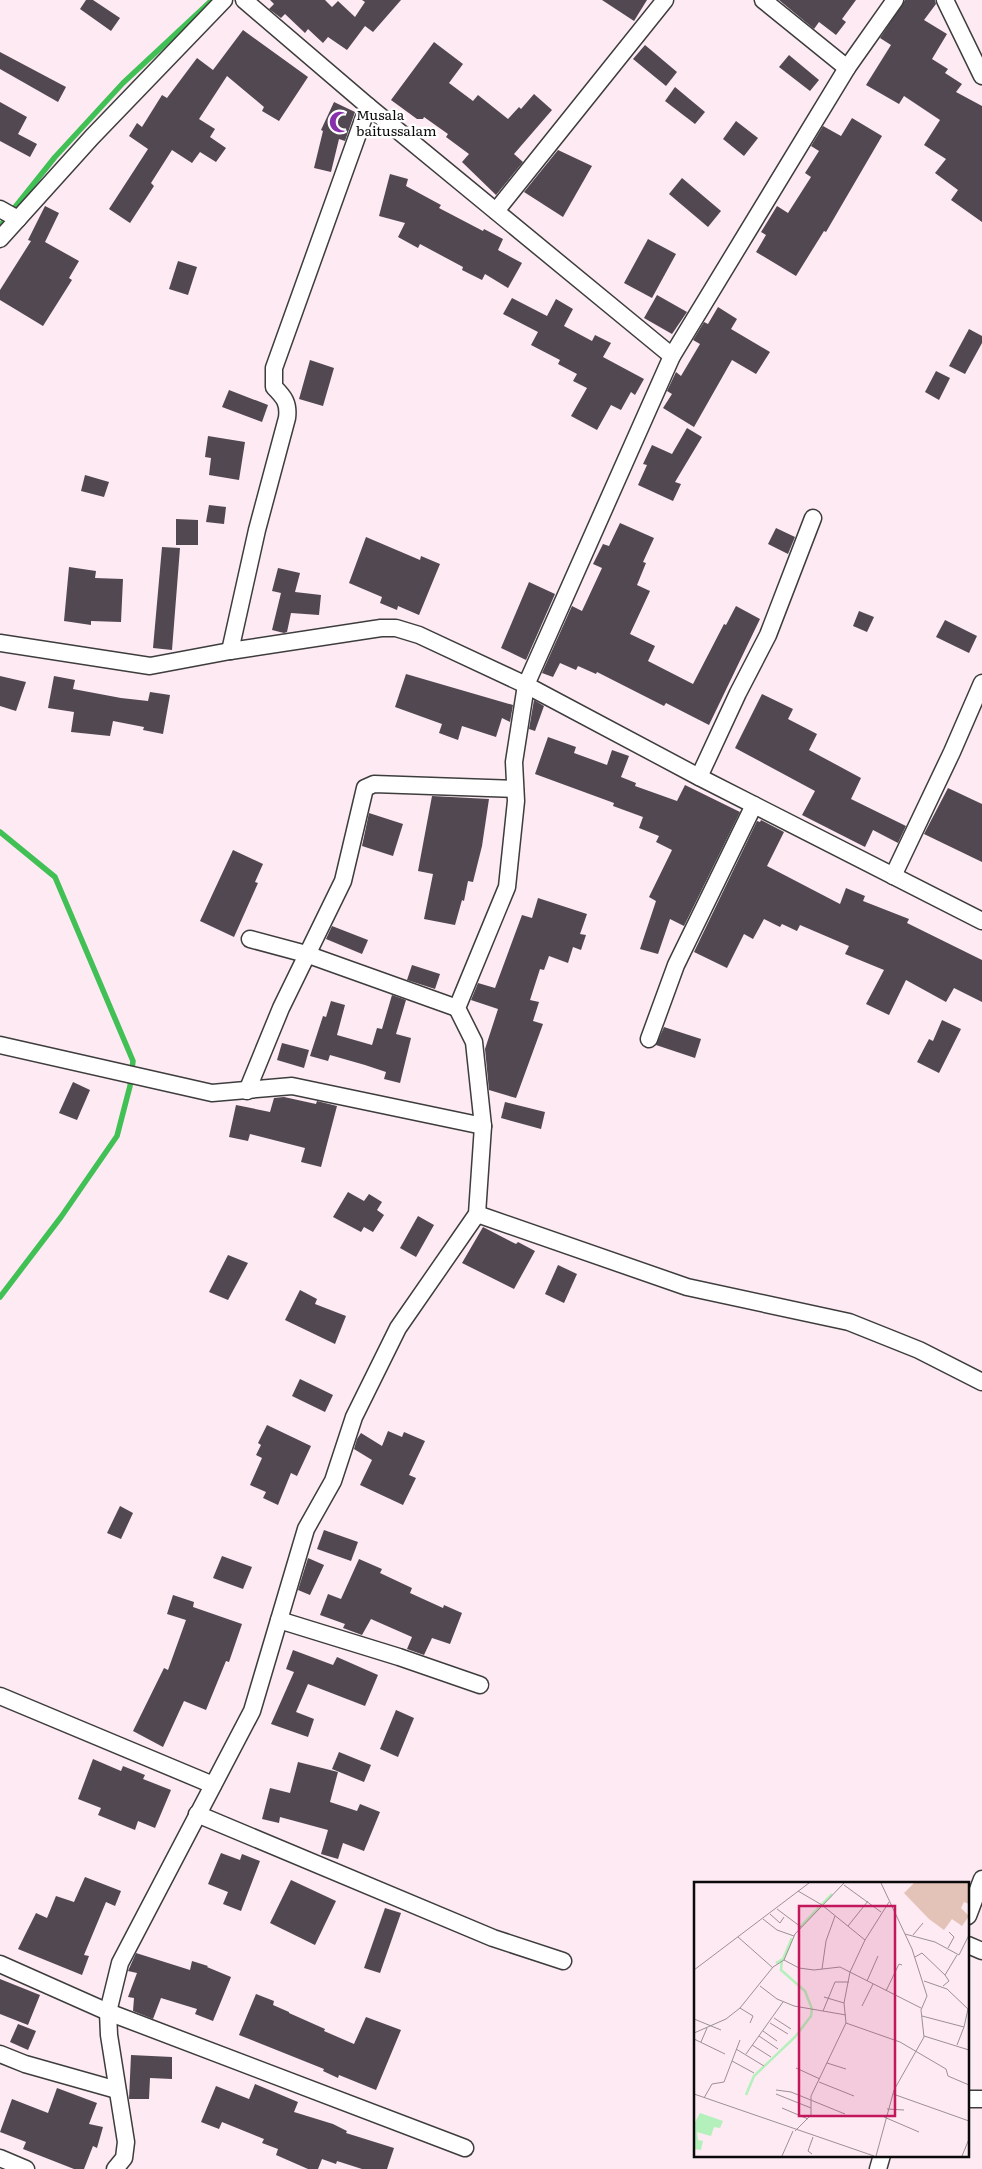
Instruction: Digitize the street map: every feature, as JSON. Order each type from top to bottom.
[{"type":"street","points":[[0,239],[92,137],[224,0]]},
{"type":"street","points":[[244,0],[368,106],[672,356]]},
{"type":"street","points":[[496,211],[665,0]]},
{"type":"street","points":[[763,0],[847,68]]},
{"type":"street","points":[[457,1008],[507,887],[516,801],[514,762],[526,685],[672,356],[847,68],[895,0]]},
{"type":"street","points":[[945,0],[982,76]]},
{"type":"street","points":[[230,651],[257,530],[287,418],[288,407],[285,399],[274,387],[274,368],[368,106]]},
{"type":"street","points":[[0,209],[18,220]]},
{"type":"street","points":[[699,777],[768,636],[812,518]]},
{"type":"street","points":[[0,643],[150,666],[230,651],[381,628],[396,628],[418,635],[526,685],[699,777],[982,921]]},
{"type":"street","points":[[893,876],[952,752],[982,683]]},
{"type":"street","points":[[247,1091],[281,1008],[343,881],[365,788],[374,784],[515,789]]},
{"type":"street","points":[[649,1038],[676,966],[754,805]]},
{"type":"street","points":[[115,2169],[124,2158],[126,2142],[109,2035],[108,2012],[120,1963],[252,1712],[306,1529],[333,1481],[354,1417],[398,1328],[477,1214],[483,1126],[474,1042],[457,1008],[306,954],[250,939]]},
{"type":"street","points":[[0,1045],[212,1093],[292,1086],[483,1126]]},
{"type":"street","points":[[477,1214],[686,1287],[849,1322],[918,1350],[982,1382]]},
{"type":"street","points":[[279,1620],[480,1685]]},
{"type":"street","points":[[0,1696],[213,1785]]},
{"type":"street","points":[[197,1814],[494,1938],[563,1962]]},
{"type":"street","points":[[970,1911],[982,1879]]},
{"type":"street","points":[[970,1946],[982,1951]]},
{"type":"street","points":[[0,1964],[108,2012],[465,2148]]},
{"type":"street","points":[[0,2054],[25,2064],[117,2090]]},
{"type":"street","points":[[878,2169],[882,2156]]},
{"type":"street","points":[[0,2158],[26,2169]]},
{"type":"building","points":[[86,0],[93,0],[120,18],[111,31],[80,9]]},
{"type":"building","points":[[270,0],[325,0],[332,7],[338,1],[355,17],[365,2],[362,0],[401,0],[373,32],[365,26],[347,50],[328,37],[323,43],[308,29],[305,33],[285,14],[281,18],[269,9],[274,4]]},
{"type":"building","points":[[602,0],[647,0],[634,21]]},
{"type":"building","points":[[779,0],[856,0],[842,19],[846,22],[836,35],[819,22],[814,29]]},
{"type":"building","points":[[905,0],[935,0],[936,4],[924,20],[947,34],[932,59],[948,69],[945,73],[962,84],[956,92],[982,106],[982,222],[951,200],[958,190],[935,173],[946,159],[924,145],[940,120],[904,96],[899,104],[866,85],[891,45],[880,38]]},
{"type":"building","points":[[243,30],[308,77],[279,121],[262,111],[264,107],[227,76],[199,119],[215,129],[210,137],[226,148],[216,162],[200,152],[192,163],[172,150],[151,183],[154,186],[130,223],[109,209],[148,149],[129,136],[137,123],[142,127],[162,95],[167,98],[197,58],[213,70]]},
{"type":"building","points":[[434,42],[463,64],[449,83],[473,101],[478,95],[508,119],[519,107],[521,109],[534,94],[552,110],[514,154],[523,162],[496,195],[462,162],[469,154],[446,137],[448,134],[424,117],[423,119],[417,119],[391,100]]},
{"type":"building","points":[[645,45],[677,72],[666,86],[633,59]]},
{"type":"building","points":[[0,52],[66,87],[58,102],[0,69]]},
{"type":"building","points":[[789,55],[819,80],[810,91],[779,67]]},
{"type":"building","points":[[675,87],[705,112],[695,124],[665,101]]},
{"type":"building","points":[[0,102],[27,117],[18,134],[37,144],[30,157],[0,141]]},
{"type":"building","points":[[334,102],[355,112],[345,141],[339,139],[331,172],[314,168],[323,131],[321,130]]},
{"type":"building","points":[[852,118],[882,136],[826,232],[824,231],[796,276],[756,252],[766,235],[761,232],[777,206],[788,213],[811,177],[805,173],[819,151],[811,146],[823,126],[841,136]]},
{"type":"building","points":[[736,121],[758,138],[744,156],[723,139]]},
{"type":"building","points":[[558,150],[592,166],[563,217],[524,192]]},
{"type":"building","points":[[390,174],[408,179],[406,186],[441,205],[439,208],[483,231],[484,229],[503,239],[498,250],[522,263],[508,288],[485,274],[482,280],[462,270],[463,267],[420,244],[418,248],[398,237],[405,223],[379,216]]},
{"type":"building","points":[[682,178],[721,211],[708,227],[669,194]]},
{"type":"building","points":[[45,206],[59,213],[45,242],[79,261],[69,278],[72,280],[43,326],[0,300],[0,290],[31,241],[28,240]]},
{"type":"building","points":[[648,239],[676,254],[652,298],[624,283]]},
{"type":"building","points":[[178,261],[197,267],[188,295],[169,289]]},
{"type":"building","points":[[657,295],[687,312],[672,334],[644,318]]},
{"type":"building","points":[[512,298],[547,316],[556,299],[573,309],[564,326],[592,341],[595,335],[611,343],[603,357],[644,379],[635,395],[631,392],[621,410],[611,405],[597,430],[571,416],[587,388],[573,381],[577,374],[558,364],[560,360],[531,345],[538,332],[503,314]]},
{"type":"building","points":[[718,307],[737,319],[731,329],[770,352],[756,374],[732,360],[694,427],[663,408],[672,394],[667,391],[676,372],[681,376],[700,344],[693,340],[704,322],[708,324]]},
{"type":"building","points":[[969,329],[982,336],[982,343],[965,374],[949,366]]},
{"type":"building","points":[[310,360],[334,368],[323,406],[299,399]]},
{"type":"building","points":[[936,371],[950,378],[939,400],[925,392]]},
{"type":"building","points":[[229,390],[268,405],[262,422],[222,407]]},
{"type":"building","points":[[687,428],[702,437],[675,482],[681,484],[673,501],[638,485],[647,465],[643,464],[652,445],[672,454]]},
{"type":"building","points":[[208,436],[245,442],[239,480],[209,475],[211,458],[205,457]]},
{"type":"building","points":[[85,475],[109,482],[104,497],[81,491]]},
{"type":"building","points":[[209,505],[226,507],[224,524],[206,522]]},
{"type":"building","points":[[176,519],[198,520],[198,545],[176,545]]},
{"type":"building","points":[[620,523],[654,538],[643,562],[646,563],[637,585],[650,591],[630,634],[655,646],[648,661],[693,684],[724,624],[726,625],[736,606],[760,619],[709,725],[666,703],[664,706],[597,672],[596,674],[578,666],[576,670],[560,663],[553,677],[542,673],[572,606],[582,611],[602,568],[593,564],[603,544],[609,546]]},
{"type":"building","points":[[776,528],[795,537],[788,554],[768,544]]},
{"type":"building","points":[[366,537],[420,560],[421,556],[440,564],[419,615],[398,606],[397,610],[380,603],[382,597],[349,583]]},
{"type":"building","points":[[162,547],[180,548],[172,650],[153,648]]},
{"type":"building","points":[[69,567],[96,571],[95,578],[123,579],[121,622],[91,621],[91,625],[64,621]]},
{"type":"building","points":[[278,568],[300,573],[295,592],[321,595],[319,615],[291,613],[287,632],[284,633],[272,630],[281,593],[272,591]]},
{"type":"building","points":[[529,582],[555,594],[526,660],[501,648]]},
{"type":"building","points":[[859,611],[874,617],[867,632],[853,626]]},
{"type":"building","points":[[945,620],[977,636],[969,653],[936,637]]},
{"type":"building","points":[[406,674],[513,705],[510,722],[502,718],[496,737],[462,726],[458,740],[439,733],[442,724],[395,707]]},
{"type":"building","points":[[0,676],[26,682],[16,711],[0,706]]},
{"type":"building","points":[[54,676],[75,680],[73,689],[121,698],[148,701],[150,692],[170,695],[163,734],[143,730],[144,727],[113,721],[110,736],[71,732],[74,712],[48,708]]},
{"type":"building","points":[[762,694],[793,709],[788,719],[817,734],[809,750],[861,778],[851,799],[906,826],[898,843],[873,830],[865,847],[802,815],[815,791],[735,748]]},
{"type":"building","points":[[534,700],[544,706],[535,731],[529,729]]},
{"type":"building","points":[[548,737],[576,747],[574,753],[607,765],[612,750],[629,756],[621,777],[636,783],[635,786],[677,801],[685,785],[740,812],[684,926],[670,919],[658,954],[640,949],[656,901],[649,897],[672,850],[656,842],[659,836],[639,828],[643,817],[613,806],[614,803],[535,774]]},
{"type":"building","points":[[948,788],[982,804],[982,862],[924,834]]},
{"type":"building","points":[[432,796],[489,799],[482,846],[473,882],[468,881],[464,901],[462,900],[455,925],[424,919],[433,874],[418,871]]},
{"type":"building","points":[[369,813],[403,824],[393,856],[362,846]]},
{"type":"building","points":[[761,820],[784,832],[767,866],[840,904],[846,888],[865,896],[863,901],[909,919],[907,923],[982,960],[982,1002],[954,988],[946,1002],[906,980],[889,1015],[866,1004],[884,970],[845,954],[849,946],[800,925],[797,931],[782,924],[780,927],[764,919],[753,939],[744,934],[727,968],[694,952],[757,821],[760,822]]},
{"type":"building","points":[[233,850],[263,864],[255,882],[258,883],[234,937],[200,921]]},
{"type":"building","points":[[538,898],[587,914],[580,934],[586,935],[581,950],[573,947],[568,963],[549,956],[544,970],[540,969],[530,1000],[539,1002],[533,1021],[543,1024],[516,1098],[489,1090],[485,1049],[498,1009],[471,1000],[478,983],[495,988],[522,915],[532,918]]},
{"type":"building","points":[[332,926],[368,940],[362,954],[326,939]]},
{"type":"building","points":[[412,965],[440,974],[435,989],[407,980]]},
{"type":"building","points":[[392,995],[406,1000],[396,1034],[411,1038],[400,1083],[384,1079],[386,1072],[365,1065],[330,1055],[328,1061],[310,1056],[323,1016],[326,1017],[331,1001],[345,1005],[337,1035],[372,1045],[377,1028],[382,1029]]},
{"type":"building","points":[[942,1020],[961,1029],[939,1073],[917,1062],[929,1039],[933,1041]]},
{"type":"building","points":[[664,1027],[701,1039],[695,1058],[656,1045]]},
{"type":"building","points":[[282,1043],[309,1050],[304,1068],[277,1060]]},
{"type":"building","points":[[73,1082],[90,1090],[77,1120],[59,1113]]},
{"type":"building","points":[[284,1097],[316,1104],[317,1101],[337,1106],[321,1167],[301,1162],[305,1148],[250,1134],[248,1141],[229,1137],[236,1105],[270,1112],[274,1098]]},
{"type":"building","points":[[505,1102],[545,1112],[541,1129],[501,1118]]},
{"type":"building","points":[[348,1192],[364,1201],[369,1194],[382,1202],[377,1210],[384,1215],[373,1232],[364,1227],[361,1232],[333,1217]]},
{"type":"building","points":[[418,1216],[434,1225],[416,1257],[400,1248]]},
{"type":"building","points":[[483,1227],[516,1244],[518,1242],[535,1251],[514,1289],[462,1263]]},
{"type":"building","points":[[228,1255],[248,1263],[228,1300],[209,1292]]},
{"type":"building","points":[[558,1265],[577,1274],[564,1303],[545,1294]]},
{"type":"building","points":[[300,1290],[317,1299],[315,1304],[346,1316],[335,1344],[285,1320]]},
{"type":"building","points":[[300,1379],[333,1395],[325,1412],[292,1396]]},
{"type":"building","points":[[267,1425],[311,1446],[297,1476],[291,1473],[278,1505],[263,1498],[266,1492],[250,1485],[262,1458],[256,1455],[261,1445],[258,1443]]},
{"type":"building","points":[[388,1431],[402,1437],[404,1432],[425,1441],[409,1475],[416,1478],[403,1505],[360,1485],[372,1460],[354,1449],[357,1439],[361,1433],[382,1446]]},
{"type":"building","points":[[120,1506],[133,1513],[121,1539],[107,1533]]},
{"type":"building","points":[[324,1530],[358,1542],[351,1561],[317,1549]]},
{"type":"building","points":[[222,1556],[252,1567],[243,1589],[213,1578]]},
{"type":"building","points":[[308,1558],[324,1565],[310,1595],[298,1590]]},
{"type":"building","points":[[359,1559],[382,1569],[380,1573],[412,1588],[410,1593],[443,1608],[444,1605],[462,1613],[450,1644],[432,1638],[424,1655],[407,1649],[412,1637],[371,1619],[362,1635],[343,1628],[345,1624],[320,1615],[328,1594],[341,1599]]},
{"type":"building","points":[[173,1595],[194,1602],[193,1607],[242,1624],[229,1662],[226,1661],[206,1710],[184,1701],[163,1747],[133,1731],[164,1668],[168,1670],[186,1620],[167,1614]]},
{"type":"building","points":[[293,1650],[333,1665],[337,1657],[378,1675],[365,1706],[308,1684],[296,1712],[314,1719],[308,1737],[271,1724],[294,1672],[286,1669]]},
{"type":"building","points":[[396,1710],[414,1718],[398,1757],[380,1749]]},
{"type":"building","points":[[339,1752],[371,1765],[364,1782],[332,1769]]},
{"type":"building","points":[[93,1759],[121,1771],[123,1766],[145,1775],[143,1779],[171,1790],[155,1828],[138,1821],[135,1830],[98,1815],[101,1808],[78,1799]]},
{"type":"building","points":[[298,1762],[338,1772],[330,1802],[357,1811],[360,1804],[380,1812],[364,1851],[343,1843],[338,1859],[321,1854],[328,1830],[280,1817],[279,1823],[262,1819],[270,1788],[290,1793]]},
{"type":"building","points":[[221,1853],[240,1860],[242,1854],[260,1861],[241,1911],[223,1904],[228,1892],[208,1884]]},
{"type":"building","points":[[85,1877],[121,1891],[115,1906],[106,1902],[84,1955],[89,1956],[82,1975],[18,1949],[36,1913],[47,1918],[56,1896],[74,1902]]},
{"type":"building","points":[[291,1880],[336,1901],[315,1945],[270,1923]]},
{"type":"building","points":[[385,1908],[401,1913],[380,1973],[364,1968]]},
{"type":"building","points":[[136,1953],[190,1970],[192,1961],[231,1977],[213,2021],[195,2014],[197,2009],[161,1998],[153,2019],[133,2011],[134,1998],[128,1997],[137,1973],[128,1971]]},
{"type":"building","points":[[0,1979],[40,1995],[28,2025],[0,2014]]},
{"type":"building","points":[[256,1994],[274,2001],[273,2005],[354,2044],[366,2017],[401,2030],[376,2090],[339,2075],[338,2078],[323,2071],[324,2069],[239,2035]]},
{"type":"building","points":[[18,2024],[36,2031],[28,2050],[10,2042]]},
{"type":"building","points":[[131,2055],[172,2057],[172,2079],[150,2078],[149,2099],[129,2099]]},
{"type":"building","points":[[255,2084],[298,2102],[294,2112],[333,2124],[347,2131],[346,2133],[394,2148],[387,2169],[362,2169],[337,2161],[336,2164],[322,2159],[318,2169],[308,2169],[276,2155],[278,2149],[262,2143],[264,2139],[222,2122],[219,2129],[201,2122],[216,2086],[249,2099]]},
{"type":"building","points":[[57,2088],[97,2103],[89,2124],[103,2127],[97,2148],[93,2146],[84,2169],[74,2169],[23,2149],[26,2142],[0,2132],[12,2099],[48,2113]]},
{"type":"waterway","points":[[0,226],[55,157],[123,83],[212,0]]},
{"type":"waterway","points":[[0,832],[55,877],[133,1061],[130,1086],[117,1136],[61,1217],[0,1297]]},
{"type":"place","name":"Musala baitussalam","points":[[340,122]]}]
